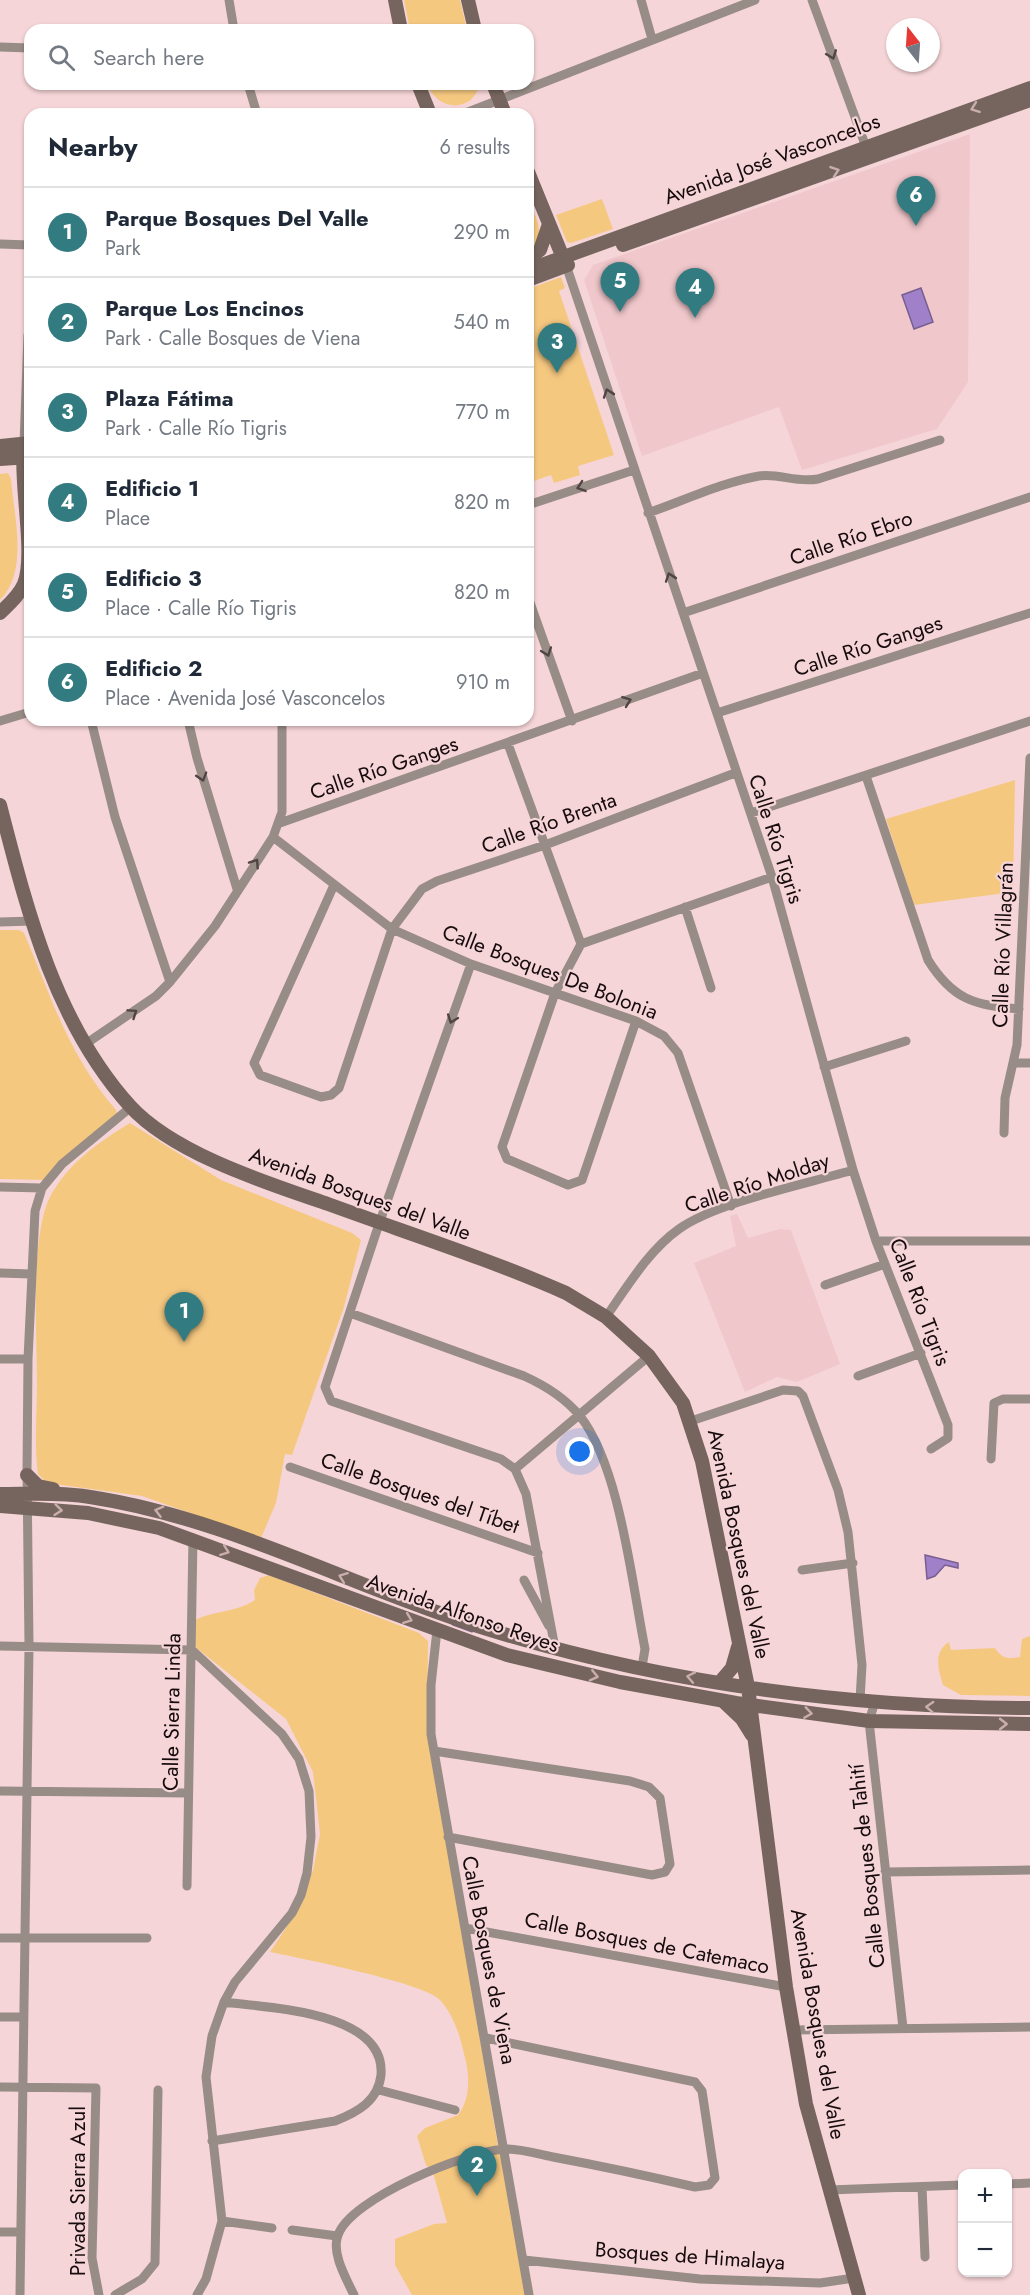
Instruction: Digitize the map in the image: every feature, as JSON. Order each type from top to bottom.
[{"type":"main road","points":[[395,0],[400,24]]},
{"type":"main road","points":[[468,0],[474,24]]},
{"type":"main road","name":"Avenida José Vasconcelos","points":[[534,277],[565,261],[866,147],[1030,88]]},
{"type":"main road","points":[[420,90],[427,108]]},
{"type":"main road","points":[[495,90],[502,108]]},
{"type":"main road","name":"Avenida José Vasconcelos","points":[[534,269],[565,261],[1030,100]]},
{"type":"main road","points":[[534,187],[565,261]]},
{"type":"main road","points":[[534,254],[540,250],[549,224]]},
{"type":"main road","points":[[0,446],[24,443]]},
{"type":"main road","points":[[0,459],[24,458]]},
{"type":"main road","points":[[0,613],[19,593],[24,580]]},
{"type":"main road","name":"Avenida Bosques del Valle","points":[[0,807],[32,921],[66,1011],[84,1045],[131,1107],[161,1130],[219,1164],[552,1287],[606,1317],[649,1356],[673,1385],[691,1421],[702,1461],[739,1636],[755,1739],[786,1987],[806,2104],[859,2295]]},
{"type":"main road","points":[[27,1475],[38,1486],[88,1496]]},
{"type":"main road","name":"Avenida Alfonso Reyes","points":[[0,1494],[120,1519],[193,1538],[507,1655],[553,1666],[723,1701],[869,1721],[1030,1724]]},
{"type":"main road","name":"Avenida Alfonso Reyes","points":[[0,1506],[27,1500],[88,1496],[149,1508],[195,1520],[455,1619],[554,1641],[642,1667],[748,1687],[875,1702],[927,1707],[1030,1708]]},
{"type":"main road","points":[[720,1682],[732,1668],[739,1636]]},
{"type":"main road","points":[[723,1701],[742,1719],[755,1739]]},
{"type":"street","points":[[229,0],[233,24]]},
{"type":"street","points":[[640,0],[652,39]]},
{"type":"street","points":[[534,86],[754,0]]},
{"type":"street","points":[[812,0],[866,147]]},
{"type":"street","points":[[0,47],[24,48]]},
{"type":"street","points":[[250,90],[255,108]]},
{"type":"street","points":[[478,108],[524,90]]},
{"type":"street","points":[[0,244],[24,245]]},
{"type":"street","name":"Calle Río Tigris","points":[[565,261],[717,713],[735,773],[772,877],[853,1170],[876,1240],[948,1425],[948,1438],[931,1449]]},
{"type":"street","points":[[648,513],[747,479],[766,476],[801,482],[818,479],[940,440]]},
{"type":"street","points":[[534,503],[634,470]]},
{"type":"street","name":"Calle Río Ebro","points":[[682,613],[1030,496]]},
{"type":"street","name":"Calle Río Ganges","points":[[717,713],[1030,613]]},
{"type":"street","points":[[534,627],[572,721]]},
{"type":"street","name":"Calle Río Ganges","points":[[280,824],[703,673]]},
{"type":"street","points":[[0,721],[24,714]]},
{"type":"street","points":[[751,813],[1030,721]]},
{"type":"street","points":[[93,726],[118,827],[170,982]]},
{"type":"street","points":[[189,726],[196,758],[237,890]]},
{"type":"street","points":[[84,1045],[156,996],[170,982],[215,926],[273,837],[280,824],[282,726]]},
{"type":"street","points":[[508,744],[581,944]]},
{"type":"street","name":"Calle Río Villagrán","points":[[1004,1132],[1005,1098],[1017,1045],[1018,1009],[1026,930],[1030,758]]},
{"type":"street","name":"Calle Río Brenta","points":[[334,885],[255,1059],[255,1068],[260,1075],[321,1097],[331,1095],[339,1088],[392,929],[417,894],[429,884],[545,845],[735,773]]},
{"type":"street","points":[[866,776],[928,960],[937,974],[948,986],[970,1002],[1018,1009]]},
{"type":"street","name":"Calle Bosques De Bolonia","points":[[273,837],[392,929],[471,964],[636,1021],[664,1036],[678,1053],[731,1206]]},
{"type":"street","points":[[636,1021],[584,1177],[578,1183],[568,1185],[510,1161],[502,1152],[555,993],[581,944],[772,877]]},
{"type":"street","points":[[685,907],[711,988]]},
{"type":"street","points":[[0,922],[32,921]]},
{"type":"street","points":[[471,964],[379,1224],[325,1387],[331,1401],[501,1459],[514,1469],[526,1494],[554,1641]]},
{"type":"street","points":[[824,1067],[906,1041]]},
{"type":"street","points":[[1013,1063],[1030,1063]]},
{"type":"street","points":[[20,2295],[29,1646],[28,1359],[36,1211],[42,1188],[62,1164],[131,1107]]},
{"type":"street","name":"Calle Río Molday","points":[[606,1317],[642,1268],[679,1229],[698,1218],[731,1206],[853,1170]]},
{"type":"street","points":[[0,1187],[42,1188]]},
{"type":"street","points":[[876,1240],[1030,1241]]},
{"type":"street","points":[[825,1285],[885,1264]]},
{"type":"street","points":[[0,1274],[32,1274]]},
{"type":"street","points":[[350,1314],[524,1376],[541,1384],[578,1413],[599,1450],[613,1490],[645,1649],[642,1667]]},
{"type":"street","points":[[858,1376],[921,1353]]},
{"type":"street","points":[[514,1469],[578,1413],[649,1356]]},
{"type":"street","points":[[0,1359],[28,1359]]},
{"type":"street","points":[[691,1421],[783,1390],[798,1391],[803,1396],[838,1490],[853,1563],[862,1665],[860,1700]]},
{"type":"street","points":[[991,1459],[994,1403],[1003,1399],[1030,1399]]},
{"type":"street","name":"Calle Bosques del Tíbet","points":[[290,1467],[538,1553]]},
{"type":"street","name":"Calle Sierra Linda","points":[[187,1886],[193,1538]]},
{"type":"street","points":[[802,1570],[853,1563]]},
{"type":"street","points":[[524,1580],[554,1641]]},
{"type":"street","name":"Calle Bosques de Viena","points":[[437,1630],[431,1685],[431,1725],[434,1751],[486,2038],[529,2295]]},
{"type":"street","points":[[0,1646],[192,1650],[264,1715],[293,1747],[305,1772],[310,1800],[310,1852],[302,1895],[281,1928],[246,1967],[224,2002],[207,2059],[212,2141],[222,2221],[206,2279],[197,2295]]},
{"type":"street","name":"Calle Bosques de Tahití","points":[[875,1702],[869,1721],[903,2028]]},
{"type":"street","points":[[434,1751],[630,1781],[649,1786],[660,1798],[670,1864],[665,1872],[652,1875],[448,1837]]},
{"type":"street","points":[[0,1791],[188,1793]]},
{"type":"street","points":[[885,1872],[1030,1870]]},
{"type":"street","name":"Calle Bosques de Catemaco","points":[[465,1928],[786,1987]]},
{"type":"street","points":[[0,1938],[147,1938]]},
{"type":"street","points":[[212,2141],[335,2121],[352,2114],[369,2103],[379,2090],[381,2071],[376,2050],[356,2030],[303,2013],[224,2002]]},
{"type":"street","points":[[0,2018],[23,2017]]},
{"type":"street","points":[[793,2030],[1030,2027]]},
{"type":"street","points":[[354,2295],[341,2265],[337,2236],[353,2213],[432,2169],[505,2149],[608,2167],[695,2187],[709,2185],[716,2178],[702,2091],[692,2080],[486,2038]]},
{"type":"street","name":"Privada Sierra Azul","points":[[22,2088],[96,2086],[92,2258],[99,2295]]},
{"type":"street","points":[[0,2087],[22,2088]]},
{"type":"street","points":[[115,2295],[142,2280],[155,2263],[158,2090]]},
{"type":"street","points":[[379,2090],[455,2110]]},
{"type":"street","points":[[1012,2184],[1030,2183]]},
{"type":"street","points":[[829,2190],[958,2185]]},
{"type":"street","points":[[922,2187],[925,2257]]},
{"type":"street","points":[[222,2221],[272,2228]]},
{"type":"street","points":[[292,2230],[337,2236]]},
{"type":"street","points":[[0,2232],[21,2232]]},
{"type":"street","name":"Bosques de Himalaya","points":[[524,2260],[700,2279],[820,2283],[854,2278]]},
{"type":"shaded area","points":[[404,0],[460,0],[466,24],[409,24]]},
{"type":"shaded area","points":[[430,90],[478,90],[470,100],[454,105],[438,100]]},
{"type":"shaded area","points":[[970,134],[968,382],[937,429],[802,470],[779,407],[642,456],[584,280],[593,265]]},
{"type":"shaded area","points":[[602,199],[613,229],[571,243],[567,242],[556,215]]},
{"type":"shaded area","points":[[534,212],[539,227],[534,246]]},
{"type":"shaded area","points":[[561,277],[565,288],[559,291],[614,455],[578,466],[580,475],[554,483],[551,475],[534,481],[534,287]]},
{"type":"shaded area","points":[[921,288],[933,322],[914,329],[902,295]]},
{"type":"shaded area","points":[[8,473],[11,479],[18,543],[17,559],[9,588],[0,600],[0,474]]},
{"type":"shaded area","points":[[1015,780],[1013,892],[914,905],[886,819]]},
{"type":"shaded area","points":[[0,930],[19,930],[24,933],[73,1047],[99,1089],[116,1110],[117,1115],[45,1180],[0,1179]]},
{"type":"shaded area","points":[[130,1123],[221,1180],[352,1233],[361,1240],[344,1307],[292,1455],[285,1454],[276,1503],[261,1538],[142,1496],[47,1483],[38,1474],[36,1287],[37,1261],[44,1214],[50,1197],[65,1174],[96,1146]]},
{"type":"shaded area","points":[[737,1214],[748,1238],[780,1229],[791,1230],[840,1364],[797,1382],[777,1377],[745,1392],[694,1263],[736,1246],[730,1216]]},
{"type":"shaded area","points":[[925,1555],[958,1563],[958,1568],[945,1565],[935,1576],[927,1579]]},
{"type":"shaded area","points":[[269,1575],[419,1633],[428,1641],[427,1726],[498,2146],[428,2167],[426,2165],[417,2136],[425,2128],[458,2115],[465,2103],[468,2088],[467,2065],[459,2035],[450,2013],[440,2000],[430,1993],[387,1979],[270,1952],[299,1908],[313,1870],[320,1834],[313,1772],[286,1719],[194,1646],[191,1623],[205,1616],[239,1608],[255,1600],[254,1590],[260,1578]]},
{"type":"shaded area","points":[[1030,1636],[1030,1696],[961,1695],[943,1685],[938,1661],[941,1651],[949,1642],[951,1650],[995,1648],[1003,1656],[1012,1658],[1020,1657],[1022,1639]]},
{"type":"shaded area","points":[[505,2149],[534,2295],[412,2295],[395,2265],[395,2239],[434,2224],[447,2223],[432,2169]]},
{"type":"waterway","points":[[453,1624],[472,1631]]},
{"type":"place","name":"Edificio 2","points":[[916,226]]},
{"type":"place","name":"Edificio 3","points":[[620,312]]},
{"type":"place","name":"Edificio 1","points":[[695,318]]},
{"type":"place","name":"Plaza Fátima","points":[[557,373]]},
{"type":"place","name":"Parque Bosques Del Valle","points":[[184,1342]]},
{"type":"place","name":"Parque Los Encinos","points":[[477,2196]]}]
